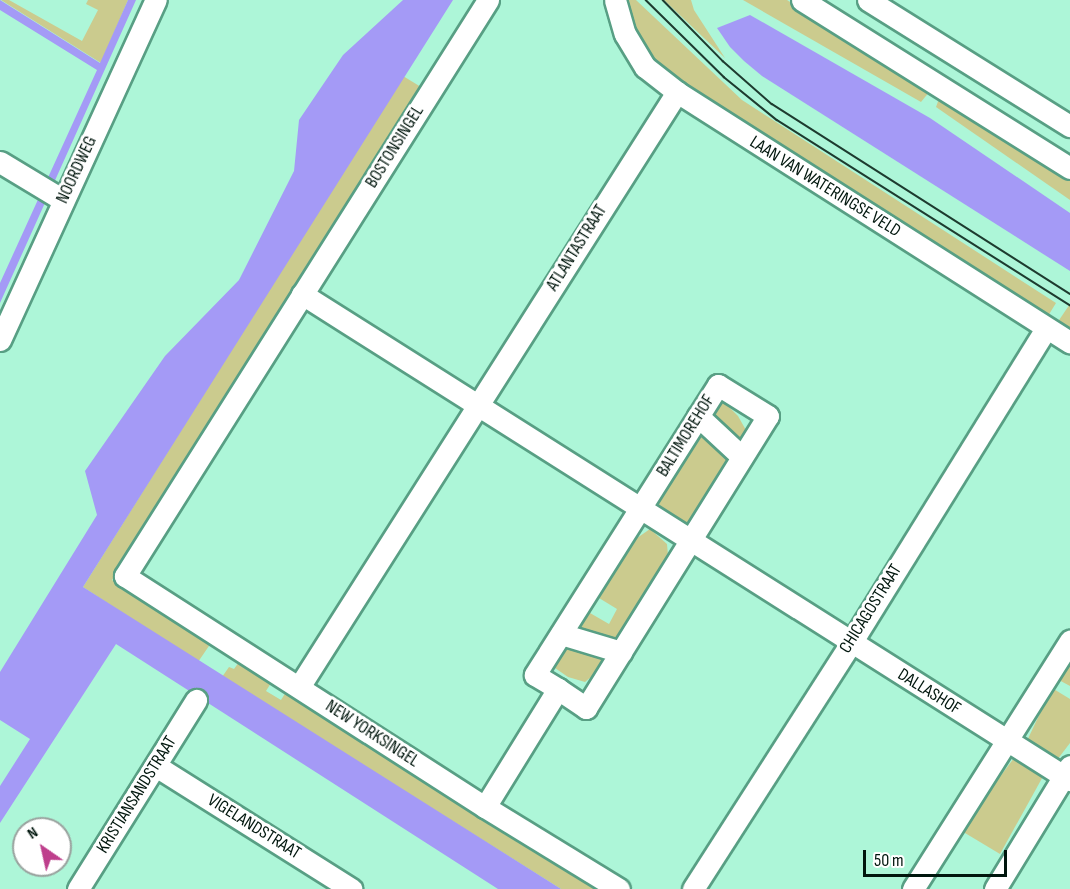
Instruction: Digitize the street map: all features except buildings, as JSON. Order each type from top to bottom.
[{"type":"street","name":"NOORDWEG","points":[[0,340],[52,194],[156,0]]},
{"type":"street","name":"BOSTONSINGEL","points":[[125,576],[488,0]]},
{"type":"street","name":"LAAN VAN WATERINGSE VELD","points":[[615,0],[625,34],[645,67],[676,92],[1070,342]]},
{"type":"street","points":[[802,0],[1070,168]]},
{"type":"street","points":[[868,0],[1070,126]]},
{"type":"street","name":"ATLANTASTRAAT","points":[[299,687],[676,92]]},
{"type":"street","points":[[0,162],[52,194]]},
{"type":"street","points":[[302,294],[851,643]]},
{"type":"street","name":"CHICAGOSTRAAT","points":[[693,889],[851,643],[1046,328]]},
{"type":"street","name":"BALTIMOREHOF","points":[[718,385],[768,416],[586,708],[535,675],[698,416],[718,385]]},
{"type":"street","points":[[698,416],[742,457]]},
{"type":"street","name":"NEW YORKSINGEL","points":[[125,576],[485,807],[620,889]]},
{"type":"street","points":[[561,634],[621,652]]},
{"type":"street","points":[[913,889],[1070,641]]},
{"type":"street","name":"DALLASHOF","points":[[851,643],[1007,741],[1068,774],[994,889]]},
{"type":"street","points":[[485,807],[558,689]]},
{"type":"street","name":"KRISTIANSANDSTRAAT","points":[[78,889],[196,700]]},
{"type":"street","name":"VIGELANDSTRAAT","points":[[156,765],[351,889]]},
{"type":"green space","points":[[1,0],[9,0],[82,41],[98,10],[86,4],[88,0],[128,0],[101,63]]},
{"type":"green space","points":[[629,0],[636,0],[742,100],[1056,303],[1048,316],[657,67],[632,30]]},
{"type":"green space","points":[[664,0],[691,0],[694,10],[725,58]]},
{"type":"green space","points":[[743,0],[787,0],[930,91],[921,102]]},
{"type":"green space","points":[[403,76],[421,87],[112,580],[211,643],[198,662],[83,587]]},
{"type":"green space","points":[[940,96],[1070,178],[1070,200],[936,107]]},
{"type":"green space","points":[[1070,304],[1070,331],[1057,323]]},
{"type":"green space","points":[[724,402],[738,416],[747,432],[734,445],[710,414]]},
{"type":"green space","points":[[705,434],[722,446],[732,463],[704,508],[681,528],[663,511],[653,496],[686,450]]},
{"type":"green space","points":[[650,529],[667,544],[669,567],[616,644],[567,629],[627,545]],"holes":[[[599,598],[617,609],[609,624],[590,613]]]},
{"type":"green space","points":[[564,642],[610,654],[604,666],[585,682],[568,677],[555,668],[554,658]]},
{"type":"green space","points":[[1070,650],[1070,686],[1057,679]]},
{"type":"green space","points":[[239,662],[271,683],[266,691],[281,700],[286,692],[600,889],[561,889],[222,677],[229,667],[234,669]]},
{"type":"green space","points":[[1052,688],[1070,699],[1070,743],[1054,764],[1024,747]]},
{"type":"green space","points":[[1017,754],[1046,771],[1000,854],[960,830]]},
{"type":"shaded area","points":[[0,0],[100,63],[128,0],[136,0],[0,303],[0,283],[97,70],[0,10]]},
{"type":"shaded area","points":[[403,0],[453,0],[83,587],[561,889],[498,889],[116,644],[0,823],[0,786],[30,739],[0,720],[0,672],[97,515],[85,471],[165,356],[239,280],[294,171],[299,120],[343,55]]},
{"type":"shaded area","points":[[750,15],[930,118],[1070,213],[1070,271],[762,76],[730,47],[717,28]]},
{"type":"tram line","points":[[646,0],[724,77],[777,120],[1070,305]]},
{"type":"tram line","points":[[663,0],[723,61],[772,104],[1070,294]]}]
